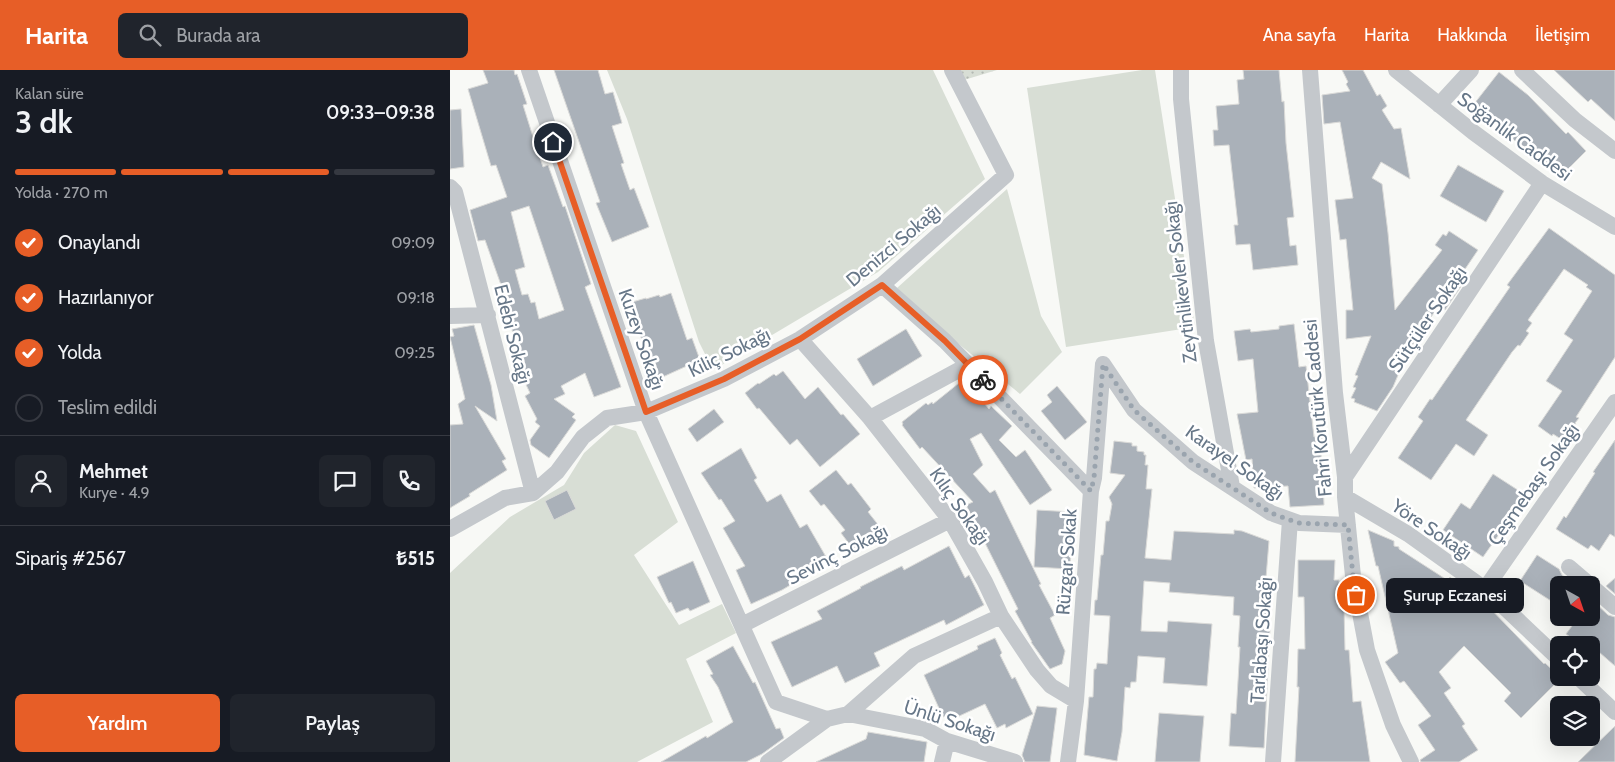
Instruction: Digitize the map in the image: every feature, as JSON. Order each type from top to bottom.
[{"type":"street","name":"Kuzey Sokağı","points":[[529,70],[646,412],[776,702],[827,719]]},
{"type":"street","name":"Denizci Sokağı","points":[[800,339],[882,285],[1006,175],[952,70]]},
{"type":"street","name":"Zeytinlikevler Sokağı","points":[[1181,70],[1180,99],[1206,341],[1232,488]]},
{"type":"street","name":"Fahri Korutürk Caddesi","points":[[1310,70],[1335,393],[1345,477],[1345,497],[1353,576],[1367,650],[1393,725],[1411,762]]},
{"type":"street","name":"Soğanlık Caddesi","points":[[1396,70],[1542,184],[1615,228]]},
{"type":"street","points":[[1439,105],[1471,70]]},
{"type":"street","points":[[1522,70],[1574,120],[1615,151]]},
{"type":"street","name":"Sütçüler Sokağı","points":[[1345,477],[1542,184]]},
{"type":"street","name":"Edebi Sokağı","points":[[450,187],[455,192],[533,493]]},
{"type":"street","points":[[882,285],[945,341],[1091,491]]},
{"type":"street","points":[[450,316],[488,315]]},
{"type":"street","name":"Kiliç Sokağı","points":[[533,493],[557,472],[583,437],[607,418],[646,412],[724,379],[800,339]]},
{"type":"street","name":"Kılıç Sokağı","points":[[800,339],[870,418],[950,520],[986,582],[1001,616],[1037,670],[1051,686],[1076,701]]},
{"type":"street","points":[[870,418],[968,364]]},
{"type":"street","name":"Karayel Sokağı","points":[[1103,364],[1134,410],[1193,462],[1232,488],[1271,513],[1298,523],[1348,525]]},
{"type":"street","name":"Rüzgar Sokak","points":[[1068,762],[1076,701],[1091,491],[1094,478],[1103,364]]},
{"type":"street","name":"Çeşmebaşı Sokağı","points":[[1485,589],[1615,402]]},
{"type":"street","points":[[450,529],[505,498],[533,493]]},
{"type":"street","name":"Yöre Sokağı","points":[[1345,497],[1408,534],[1485,589],[1550,650]]},
{"type":"street","name":"Sevinç Sokağı","points":[[742,625],[950,520]]},
{"type":"street","name":"Tarlabaşı Sokağı","points":[[1273,762],[1290,520]]},
{"type":"street","points":[[1569,567],[1579,576]]},
{"type":"street","points":[[1600,594],[1615,607]]},
{"type":"street","points":[[848,714],[914,656],[1001,616]]},
{"type":"street","points":[[1587,686],[1615,712]]},
{"type":"street","name":"Ünlü Sokağı","points":[[768,762],[827,719],[848,714],[924,729],[948,740],[1015,762]]},
{"type":"street","points":[[942,762],[948,740]]},
{"type":"shaded area","points":[[607,70],[933,70],[985,179],[878,272],[713,370],[699,342],[627,119]]},
{"type":"shaded area","points":[[959,70],[997,70],[964,80]]},
{"type":"shaded area","points":[[1142,70],[1155,70],[1195,327],[1066,347],[1027,88]]},
{"type":"shaded area","points":[[1007,189],[1041,316],[1062,352],[1020,394],[955,341],[897,288]]},
{"type":"shaded area","points":[[615,425],[636,431],[678,522],[634,555],[679,625],[722,604],[736,633],[686,659],[713,722],[637,762],[450,762],[450,573],[510,517],[564,485],[584,453]]},
{"type":"building","points":[[483,70],[514,70],[515,75],[517,74],[527,104],[523,105],[534,140],[543,167],[548,165],[563,207],[565,206],[591,284],[585,287],[621,387],[594,397],[585,373],[561,386],[565,394],[554,399],[575,414],[572,417],[576,420],[549,458],[531,445],[530,440],[540,426],[535,422],[537,419],[525,396],[530,393],[520,372],[523,371],[504,300],[506,299],[485,240],[478,241],[470,210],[507,197],[496,165],[491,166],[468,89],[488,83]],"holes":[[[529,206],[564,310],[539,319],[535,302],[531,303],[528,294],[522,295],[515,270],[525,267],[511,212]]]},
{"type":"building","points":[[554,70],[598,70],[605,94],[613,92],[622,123],[612,126],[624,163],[621,164],[630,190],[634,188],[649,227],[612,242],[596,203],[600,202]]},
{"type":"building","points":[[1243,70],[1279,70],[1282,102],[1284,101],[1286,143],[1294,217],[1287,218],[1290,246],[1296,245],[1298,265],[1253,270],[1250,244],[1236,245],[1234,225],[1238,225],[1229,145],[1214,146],[1213,130],[1218,130],[1216,106],[1239,104],[1237,80],[1244,79]]},
{"type":"building","points":[[1342,70],[1363,70],[1377,96],[1380,94],[1387,106],[1382,110],[1394,129],[1401,128],[1410,179],[1381,162],[1372,178],[1382,184],[1395,310],[1442,250],[1435,245],[1443,234],[1446,236],[1449,231],[1478,250],[1457,281],[1462,285],[1445,310],[1439,305],[1398,367],[1401,368],[1393,387],[1377,411],[1354,402],[1355,399],[1351,398],[1356,388],[1353,387],[1358,376],[1355,375],[1371,336],[1346,339],[1346,310],[1353,310],[1346,239],[1340,240],[1335,200],[1353,198],[1340,122],[1324,124],[1322,95],[1350,91]]},
{"type":"building","points":[[1554,70],[1615,70],[1615,121],[1591,99],[1588,102]]},
{"type":"building","points":[[1499,72],[1528,95],[1566,134],[1568,132],[1586,151],[1560,177],[1535,151],[1530,156],[1510,136],[1512,134],[1474,104]]},
{"type":"building","points":[[461,109],[464,167],[450,169],[450,110]]},
{"type":"building","points":[[1458,165],[1504,191],[1486,222],[1440,196]]},
{"type":"building","points":[[1549,228],[1615,275],[1615,357],[1576,417],[1579,418],[1564,441],[1553,434],[1552,436],[1538,426],[1562,391],[1546,381],[1573,340],[1564,334],[1592,291],[1586,287],[1588,285],[1564,269],[1528,320],[1532,323],[1526,331],[1529,333],[1520,346],[1518,345],[1512,352],[1466,420],[1488,435],[1474,456],[1456,444],[1431,480],[1398,458],[1423,421],[1418,417],[1430,399],[1432,400],[1510,287],[1507,285]]},
{"type":"building","points":[[671,293],[687,340],[692,338],[700,360],[656,380],[629,303]]},
{"type":"building","points":[[1294,324],[1299,367],[1306,366],[1314,437],[1322,436],[1320,482],[1323,482],[1324,505],[1290,507],[1288,486],[1254,488],[1252,459],[1246,460],[1237,414],[1258,412],[1253,359],[1238,361],[1234,331],[1250,329],[1251,332],[1279,329],[1279,326]]},
{"type":"building","points":[[474,325],[491,385],[497,421],[475,406],[506,459],[502,461],[507,470],[450,508],[450,425],[463,424],[458,404],[465,399],[450,337],[454,336],[452,329]]},
{"type":"building","points":[[906,329],[922,356],[873,386],[857,359]]},
{"type":"building","points":[[783,371],[805,399],[818,387],[841,415],[843,414],[860,434],[820,467],[797,439],[790,445],[745,393],[758,383]]},
{"type":"building","points":[[964,379],[989,409],[991,406],[1012,426],[999,440],[1016,457],[1025,450],[1052,490],[1030,505],[981,433],[970,439],[983,465],[973,474],[990,493],[995,490],[1055,615],[1050,618],[1065,651],[1062,664],[1050,669],[1031,642],[1015,611],[1018,609],[966,505],[973,502],[922,447],[920,449],[902,425],[902,422],[926,403],[928,405],[932,402],[933,404]]},
{"type":"building","points":[[1057,386],[1087,422],[1065,440],[1041,411],[1052,402],[1047,395]]},
{"type":"building","points":[[714,409],[724,422],[697,442],[688,429]]},
{"type":"building","points":[[1615,440],[1615,537],[1610,534],[1599,551],[1591,545],[1588,549],[1556,529],[1564,516],[1566,518],[1595,473],[1593,472]]},
{"type":"building","points":[[1114,441],[1132,443],[1132,446],[1137,446],[1137,451],[1144,452],[1144,455],[1146,455],[1145,465],[1148,465],[1146,489],[1152,489],[1145,558],[1171,560],[1174,531],[1234,534],[1234,530],[1269,541],[1266,578],[1269,578],[1266,629],[1270,629],[1264,748],[1229,746],[1231,713],[1236,714],[1240,647],[1238,647],[1240,616],[1233,615],[1234,597],[1169,592],[1170,583],[1144,581],[1141,631],[1167,632],[1168,621],[1212,624],[1207,686],[1163,683],[1165,658],[1138,656],[1136,682],[1131,682],[1130,688],[1125,687],[1122,732],[1117,761],[1084,755],[1089,697],[1093,697],[1094,669],[1096,669],[1097,663],[1107,664],[1110,616],[1094,615],[1106,521],[1109,521],[1112,504],[1109,497],[1125,475],[1110,473]]},
{"type":"building","points":[[741,448],[757,478],[754,480],[767,502],[781,494],[800,528],[807,524],[829,562],[782,590],[751,604],[736,570],[745,566],[723,528],[735,521],[701,473]]},
{"type":"building","points":[[836,470],[848,485],[851,483],[871,509],[868,512],[880,527],[853,549],[841,533],[845,530],[824,504],[821,506],[809,491]]},
{"type":"building","points":[[1493,474],[1527,496],[1509,524],[1507,523],[1483,557],[1443,530],[1461,503],[1470,509]]},
{"type":"building","points":[[567,490],[576,509],[554,520],[545,501]]},
{"type":"building","points":[[1037,510],[1073,512],[1070,569],[1034,567]]},
{"type":"building","points":[[1368,530],[1394,541],[1394,546],[1399,547],[1399,549],[1447,580],[1450,577],[1479,603],[1482,600],[1544,664],[1550,668],[1550,686],[1553,686],[1521,718],[1504,701],[1511,693],[1464,646],[1439,672],[1451,688],[1444,693],[1465,724],[1462,726],[1478,750],[1459,762],[1421,762],[1420,760],[1435,750],[1418,725],[1431,716],[1404,681],[1400,683],[1385,662],[1398,653],[1378,566],[1376,566]]},
{"type":"building","points":[[949,546],[965,578],[969,575],[984,605],[946,625],[944,620],[874,653],[880,666],[845,683],[837,666],[792,687],[771,642],[822,619],[817,611],[860,587],[902,566],[904,570]]},
{"type":"building","points":[[1537,555],[1559,569],[1563,576],[1550,576],[1550,600],[1520,581]]},
{"type":"building","points":[[1298,560],[1335,560],[1334,580],[1339,580],[1339,608],[1344,608],[1345,650],[1349,650],[1353,702],[1361,701],[1370,762],[1295,762],[1299,687],[1297,687],[1298,649],[1305,649],[1304,597],[1298,597]]},
{"type":"building","points":[[693,561],[710,602],[690,611],[688,608],[676,613],[671,602],[669,603],[657,577]]},
{"type":"building","points":[[1615,578],[1615,594],[1606,586]]},
{"type":"building","points":[[1600,608],[1608,615],[1615,617],[1615,666],[1600,653],[1600,636],[1569,636],[1566,634],[1572,626],[1600,626]]},
{"type":"building","points":[[995,638],[1002,653],[1000,655],[1012,679],[1015,677],[1033,714],[1006,728],[1005,724],[997,728],[985,704],[955,718],[953,712],[943,717],[924,675],[978,649],[977,646]]},
{"type":"building","points":[[733,646],[753,683],[755,682],[776,729],[780,728],[784,738],[762,754],[746,762],[661,762],[733,722],[718,687],[710,675],[713,674],[706,661]]},
{"type":"building","points":[[1037,706],[1057,708],[1050,762],[1025,762],[1022,755]]},
{"type":"building","points":[[1159,713],[1204,716],[1200,762],[1155,762]]},
{"type":"building","points":[[1615,726],[1615,762],[1578,762],[1594,746],[1600,746],[1600,741]]},
{"type":"building","points":[[868,732],[927,742],[924,762],[816,762],[866,739]]},
{"type":"way so far","points":[[983,380],[1091,491],[1094,478],[1103,364],[1134,410],[1193,462],[1271,513],[1298,523],[1348,525],[1356,595]]},
{"type":"place","name":"Şurup Eczanesi","points":[[1356,595]]},
{"type":"route","points":[[553,142],[646,412],[724,379],[800,339],[882,285],[945,341],[983,380]]}]
